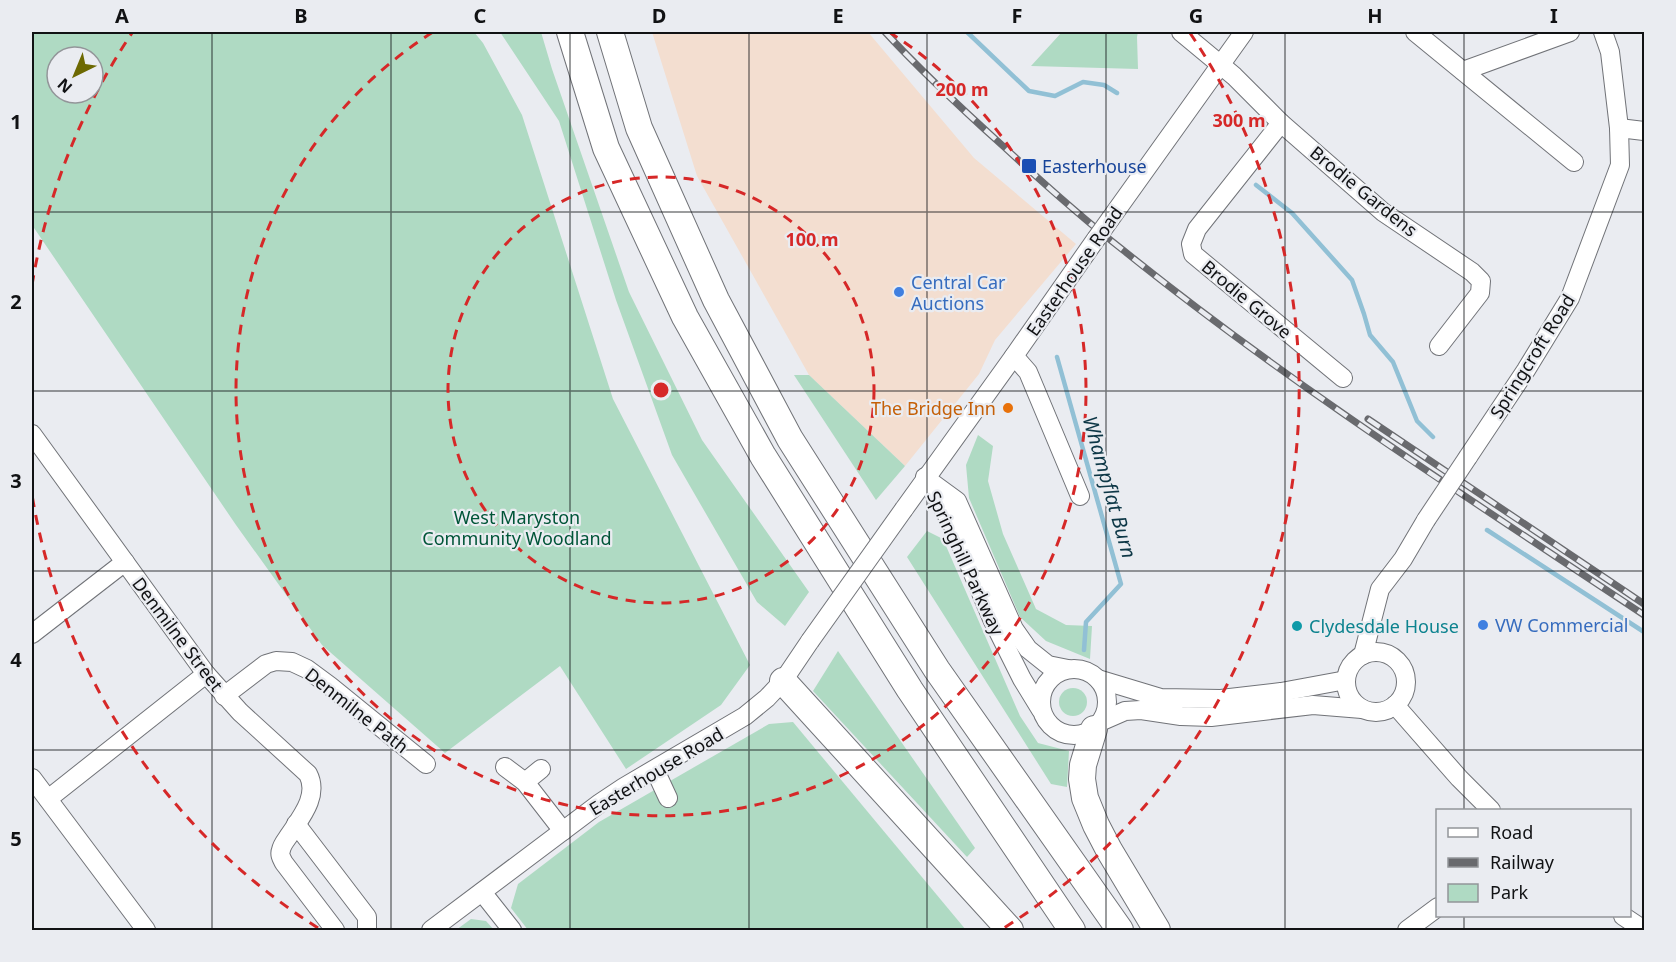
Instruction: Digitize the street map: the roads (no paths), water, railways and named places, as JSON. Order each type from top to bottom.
[{"type":"highway","points":[[570,32],[606,148],[696,337],[764,456],[910,690],[1072,930]]},
{"type":"highway","points":[[610,32],[639,128],[716,300],[790,439],[937,670],[1120,930]]},
{"type":"highway","points":[[783,681],[1010,930]]},
{"type":"highway","points":[[1098,725],[1083,765],[1084,798],[1109,849],[1157,930]]},
{"type":"street","name":"Brodie Gardens","points":[[1181,32],[1221,64],[1281,123],[1383,212],[1472,272],[1481,281],[1480,293],[1439,346]]},
{"type":"street","name":"Easterhouse Road","points":[[431,930],[624,787],[745,716],[783,681],[925,477],[1014,356],[1244,32]]},
{"type":"street","points":[[1415,32],[1574,162]]},
{"type":"street","points":[[1463,71],[1570,32]]},
{"type":"street","name":"Springcroft Road","points":[[1363,655],[1380,589],[1403,559],[1570,298],[1620,165],[1619,128],[1610,52],[1603,32]]},
{"type":"street","name":"Brodie Grove","points":[[1281,123],[1197,229],[1191,244],[1193,254],[1343,378]]},
{"type":"street","points":[[1619,128],[1644,132]]},
{"type":"street","points":[[1014,356],[1028,372],[1080,496]]},
{"type":"street","name":"Denmilne Street","points":[[32,434],[206,674],[240,712],[308,774],[311,780],[312,795],[280,853],[281,858],[335,930]]},
{"type":"street","name":"Springhill Parkway","points":[[925,477],[957,501],[1014,628],[1028,649],[1048,665],[1079,669],[1098,679],[1161,699],[1221,699],[1281,692],[1346,680]]},
{"type":"street","name":"Springhill Parkway","points":[[925,477],[953,526],[992,619],[1022,679],[1045,720],[1062,734],[1073,736],[1084,734],[1125,711],[1141,710],[1181,716],[1211,717],[1313,705],[1362,709]]},
{"type":"street","points":[[32,634],[125,562]]},
{"type":"street","points":[[1372,652],[1390,656],[1398,662],[1406,680],[1401,698],[1395,705],[1379,712],[1362,709],[1355,704],[1350,697],[1346,680],[1351,665],[1363,655],[1372,652]]},
{"type":"street","name":"Denmilne Path","points":[[224,696],[266,664],[276,661],[292,662],[322,680],[426,764]]},
{"type":"street","points":[[1041,710],[1040,699],[1043,688],[1058,673],[1068,669]]},
{"type":"street","points":[[48,799],[206,674]]},
{"type":"street","points":[[1098,679],[1107,699],[1106,711],[1098,725]]},
{"type":"street","points":[[1395,705],[1459,778],[1490,809]]},
{"type":"street","points":[[505,767],[525,782],[562,831]]},
{"type":"street","points":[[525,782],[542,769]]},
{"type":"street","points":[[655,770],[668,798]]},
{"type":"street","points":[[32,778],[137,927]]},
{"type":"street","points":[[296,824],[367,917],[367,930]]},
{"type":"street","points":[[482,892],[512,930]]},
{"type":"street","points":[[1407,930],[1436,908]]},
{"type":"street","points":[[1626,917],[1644,930]]},
{"type":"waterway","points":[[967,32],[1029,91],[1055,96],[1083,82],[1104,85],[1117,93]]},
{"type":"waterway","points":[[1256,185],[1292,213],[1352,280],[1370,335],[1393,362],[1417,421],[1433,437]]},
{"type":"waterway","name":"Whampflat Burn","points":[[1057,357],[1121,584],[1086,622],[1084,650]]},
{"type":"waterway","points":[[1487,530],[1644,632]]},
{"type":"railway","points":[[885,32],[942,90],[1047,186],[1107,238],[1186,299],[1249,347],[1379,438],[1644,615]]},
{"type":"railway","points":[[1368,419],[1644,604]]},
{"type":"place","name":"Easterhouse","points":[[1029,166]]},
{"type":"place","name":"Central Car Auctions","points":[[899,292]]},
{"type":"place","name":"The Bridge Inn","points":[[1008,408]]},
{"type":"place","name":"VW Commercial","points":[[1483,625]]},
{"type":"place","name":"Clydesdale House","points":[[1297,626]]},
{"type":"park label","name":"West Maryston Community Woodland","points":[[517,527]]}]
